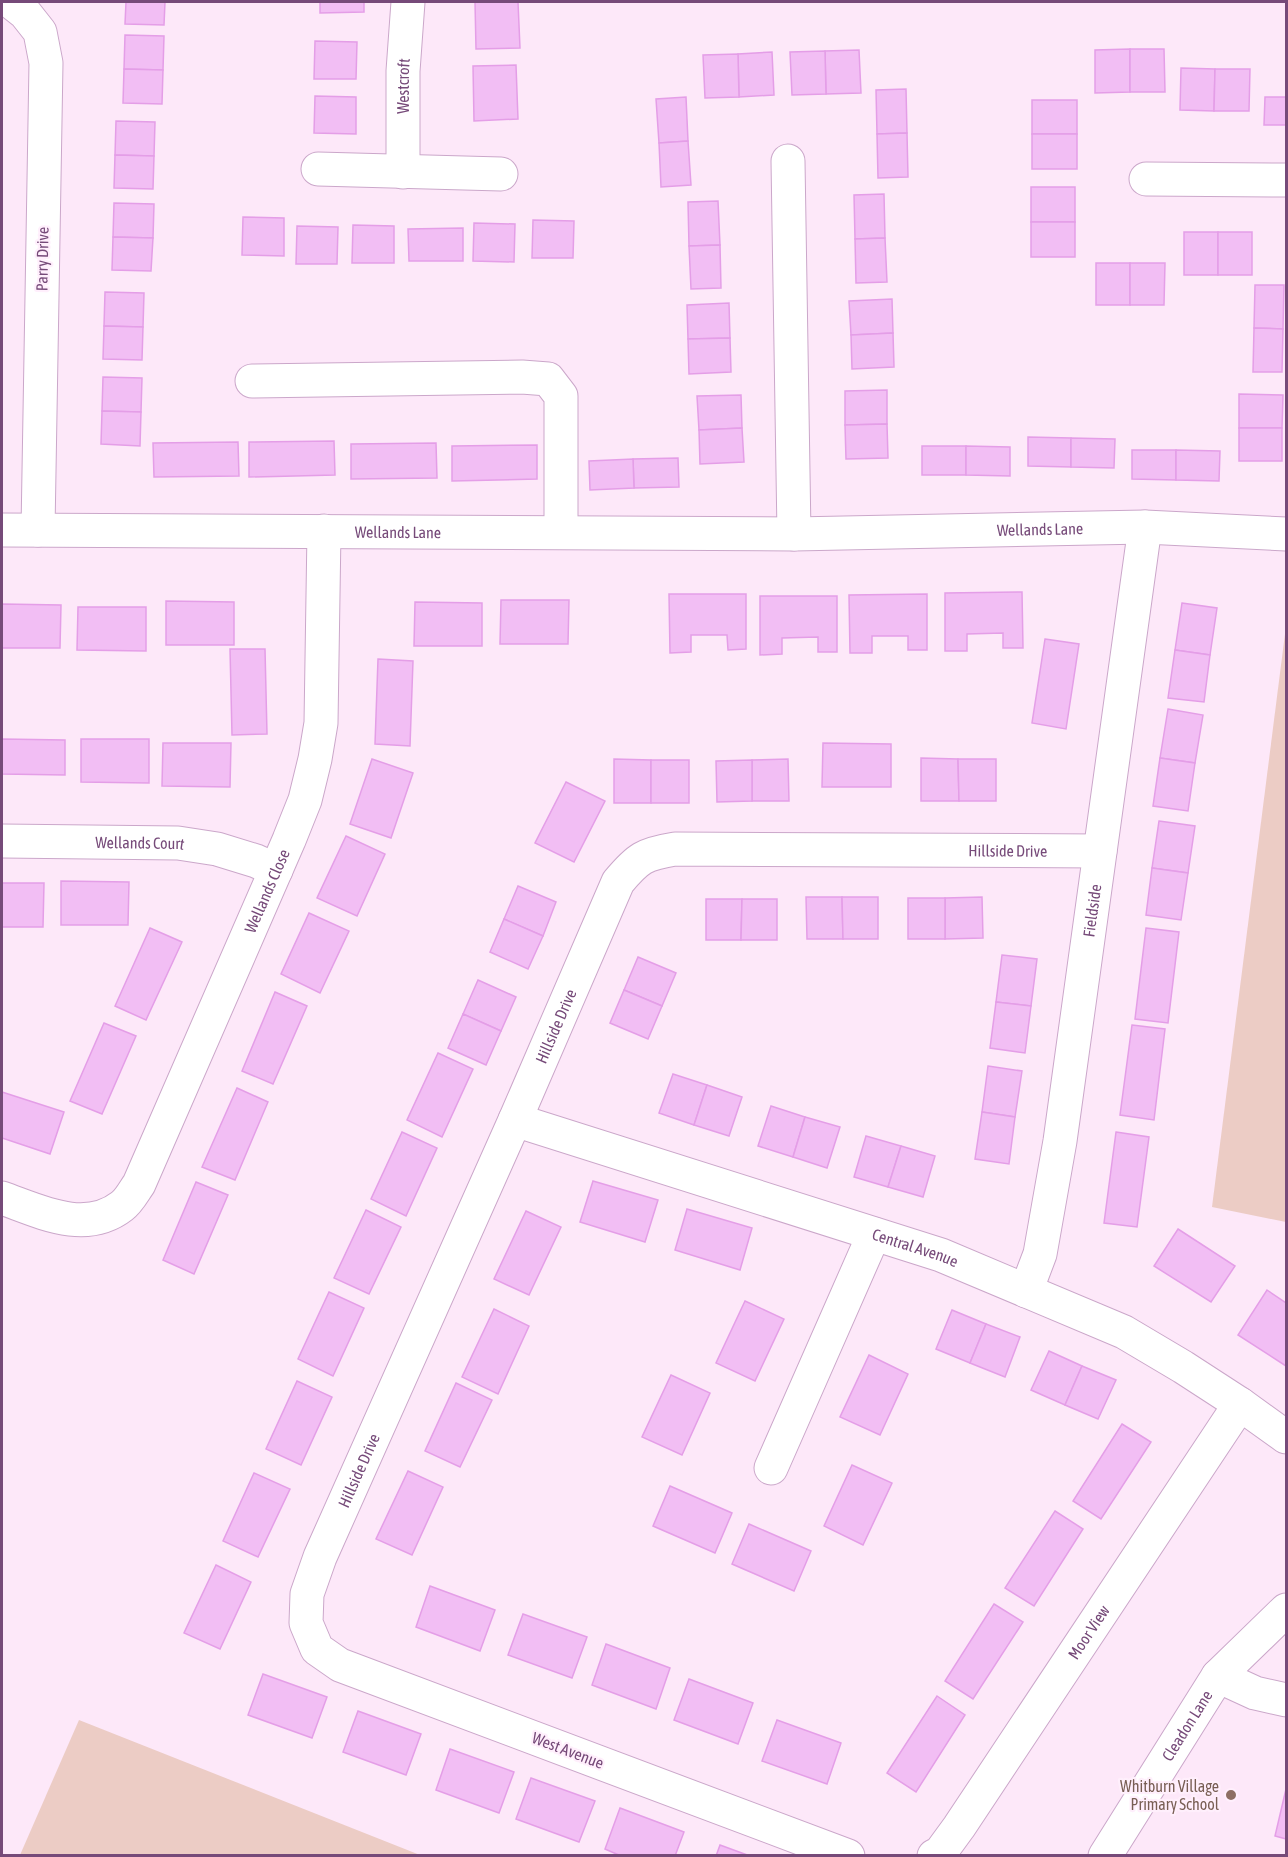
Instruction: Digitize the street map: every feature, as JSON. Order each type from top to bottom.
[{"type":"street","name":"Parry Drive","points":[[11,2],[25,13],[40,32],[46,63],[38,530]]},
{"type":"street","name":"Westcroft","points":[[403,172],[403,71],[408,2]]},
{"type":"street","points":[[788,161],[795,534]]},
{"type":"street","points":[[318,170],[501,174]]},
{"type":"street","points":[[1146,179],[1287,180]]},
{"type":"street","points":[[252,381],[522,377],[548,379],[561,396],[561,532]]},
{"type":"street","name":"Wellands Lane","points":[[2,530],[795,534],[1145,527],[1287,534]]},
{"type":"street","name":"Fieldside","points":[[1026,1291],[1040,1254],[1058,1152],[1145,527]]},
{"type":"street","name":"Wellands Close","points":[[2,1198],[56,1217],[82,1221],[105,1217],[124,1205],[139,1184],[276,870],[304,800],[315,759],[321,723],[324,531]]},
{"type":"street","name":"Wellands Court","points":[[2,841],[178,843],[217,849],[276,870]]},
{"type":"street","name":"Hillside Drive","points":[[306,1623],[307,1594],[320,1557],[515,1120],[618,882],[636,861],[658,852],[675,849],[1100,850]]},
{"type":"street","name":"Central Avenue","points":[[515,1120],[941,1255],[1124,1332],[1183,1367],[1287,1437]]},
{"type":"street","points":[[771,1468],[874,1234]]},
{"type":"street","name":"Moor View","points":[[934,1856],[940,1853],[959,1827],[1240,1404]]},
{"type":"street","name":"Cleadon Lane","points":[[1105,1856],[1218,1676],[1287,1610]]},
{"type":"street","name":"West Avenue","points":[[306,1623],[317,1649],[340,1665],[848,1856]]},
{"type":"street","points":[[1218,1676],[1255,1693],[1287,1700]]},
{"type":"shaded area","points":[[1286,626],[1286,1222],[1212,1207]]},
{"type":"shaded area","points":[[79,1720],[420,1855],[20,1855]]},
{"type":"building","points":[[126,2],[165,2],[164,25],[125,24]]},
{"type":"building","points":[[320,2],[364,2],[364,12],[320,13]]},
{"type":"building","points":[[475,2],[518,2],[520,48],[476,49]]},
{"type":"building","points":[[125,35],[164,36],[163,70],[124,69]]},
{"type":"building","points":[[315,41],[357,42],[356,79],[314,79]]},
{"type":"building","points":[[1130,49],[1130,92],[1095,93],[1095,50]]},
{"type":"building","points":[[1130,49],[1164,49],[1165,92],[1130,92]]},
{"type":"building","points":[[859,50],[861,93],[826,94],[825,51]]},
{"type":"building","points":[[825,51],[826,94],[792,95],[790,52]]},
{"type":"building","points":[[772,52],[774,95],[739,97],[738,54]]},
{"type":"building","points":[[738,54],[739,97],[705,98],[703,55]]},
{"type":"building","points":[[516,65],[518,119],[474,121],[473,66]]},
{"type":"building","points":[[1181,68],[1215,69],[1214,111],[1180,110]]},
{"type":"building","points":[[124,69],[163,70],[162,104],[123,103]]},
{"type":"building","points":[[1215,69],[1250,69],[1249,111],[1214,111]]},
{"type":"building","points":[[906,89],[907,133],[877,134],[876,90]]},
{"type":"building","points":[[315,96],[356,97],[356,134],[314,133]]},
{"type":"building","points":[[686,97],[688,141],[659,143],[656,99]]},
{"type":"building","points":[[1265,97],[1286,97],[1286,125],[1264,125]]},
{"type":"building","points":[[1032,100],[1077,100],[1077,134],[1032,134]]},
{"type":"building","points":[[116,121],[155,122],[154,156],[115,155]]},
{"type":"building","points":[[907,133],[908,177],[878,178],[877,134]]},
{"type":"building","points":[[1032,134],[1077,134],[1077,169],[1032,169]]},
{"type":"building","points":[[688,141],[691,185],[661,187],[659,143]]},
{"type":"building","points":[[115,155],[154,156],[153,189],[114,188]]},
{"type":"building","points":[[1031,187],[1075,187],[1075,222],[1031,222]]},
{"type":"building","points":[[884,194],[885,238],[855,239],[854,195]]},
{"type":"building","points":[[718,201],[720,245],[689,246],[688,202]]},
{"type":"building","points":[[114,203],[154,204],[153,238],[113,237]]},
{"type":"building","points":[[243,217],[284,218],[284,256],[242,255]]},
{"type":"building","points":[[533,220],[574,221],[573,258],[532,258]]},
{"type":"building","points":[[1031,222],[1075,222],[1075,257],[1031,257]]},
{"type":"building","points":[[474,223],[515,224],[514,262],[473,261]]},
{"type":"building","points":[[353,225],[394,226],[394,263],[352,263]]},
{"type":"building","points":[[297,226],[338,227],[337,264],[296,264]]},
{"type":"building","points":[[463,228],[463,261],[409,261],[408,229]]},
{"type":"building","points":[[1184,232],[1218,232],[1218,275],[1184,275]]},
{"type":"building","points":[[1218,232],[1252,232],[1252,275],[1218,275]]},
{"type":"building","points":[[113,237],[153,238],[151,271],[112,270]]},
{"type":"building","points":[[885,238],[887,282],[856,283],[855,239]]},
{"type":"building","points":[[720,245],[721,288],[691,289],[689,246]]},
{"type":"building","points":[[1096,263],[1130,263],[1130,305],[1096,305]]},
{"type":"building","points":[[1130,263],[1165,263],[1164,305],[1130,305]]},
{"type":"building","points":[[1255,285],[1284,285],[1283,329],[1254,328]]},
{"type":"building","points":[[105,292],[144,293],[143,327],[104,326]]},
{"type":"building","points":[[892,299],[893,333],[851,335],[849,301]]},
{"type":"building","points":[[729,303],[730,338],[688,339],[687,305]]},
{"type":"building","points":[[104,326],[143,327],[142,360],[103,359]]},
{"type":"building","points":[[1254,328],[1283,329],[1282,372],[1253,372]]},
{"type":"building","points":[[893,333],[894,367],[852,369],[851,335]]},
{"type":"building","points":[[730,338],[731,372],[689,374],[688,339]]},
{"type":"building","points":[[103,377],[142,378],[141,412],[102,411]]},
{"type":"building","points":[[887,390],[887,424],[845,425],[845,391]]},
{"type":"building","points":[[1239,394],[1283,395],[1282,428],[1239,428]]},
{"type":"building","points":[[741,395],[742,428],[699,430],[697,396]]},
{"type":"building","points":[[102,411],[141,412],[140,446],[101,444]]},
{"type":"building","points":[[887,424],[888,458],[846,459],[845,425]]},
{"type":"building","points":[[742,428],[744,462],[700,464],[699,430]]},
{"type":"building","points":[[1239,428],[1282,428],[1282,461],[1239,461]]},
{"type":"building","points":[[1028,437],[1071,438],[1071,467],[1028,466]]},
{"type":"building","points":[[1071,438],[1115,439],[1114,468],[1071,467]]},
{"type":"building","points":[[334,441],[335,475],[249,477],[249,442]]},
{"type":"building","points":[[238,442],[239,476],[154,477],[153,443]]},
{"type":"building","points":[[436,443],[437,478],[351,479],[351,444]]},
{"type":"building","points":[[537,445],[537,479],[452,481],[452,446]]},
{"type":"building","points":[[922,446],[966,446],[966,475],[922,475]]},
{"type":"building","points":[[966,446],[1010,447],[1010,476],[966,475]]},
{"type":"building","points":[[1132,450],[1176,450],[1176,480],[1132,479]]},
{"type":"building","points":[[1176,450],[1220,451],[1219,481],[1176,480]]},
{"type":"building","points":[[678,458],[679,487],[634,488],[633,459]]},
{"type":"building","points":[[633,459],[634,488],[590,490],[589,461]]},
{"type":"building","points":[[1022,592],[1023,648],[1003,648],[1003,633],[967,634],[967,651],[945,651],[945,593]]},
{"type":"building","points":[[669,594],[746,594],[746,649],[728,650],[727,635],[691,635],[691,652],[670,653]]},
{"type":"building","points":[[927,594],[927,650],[908,650],[908,636],[872,636],[872,653],[850,653],[849,595]]},
{"type":"building","points":[[760,596],[837,596],[837,652],[818,652],[818,637],[782,638],[782,654],[760,655]]},
{"type":"building","points":[[501,600],[569,600],[568,644],[500,644]]},
{"type":"building","points":[[166,601],[234,602],[234,645],[166,645]]},
{"type":"building","points":[[415,602],[482,603],[482,646],[414,646]]},
{"type":"building","points":[[1182,603],[1217,608],[1210,655],[1175,650]]},
{"type":"building","points":[[2,604],[61,605],[60,648],[2,648]]},
{"type":"building","points":[[78,607],[146,607],[146,651],[77,650]]},
{"type":"building","points":[[1045,639],[1079,644],[1066,729],[1032,723]]},
{"type":"building","points":[[230,649],[265,649],[267,734],[232,735]]},
{"type":"building","points":[[1175,650],[1210,655],[1204,702],[1168,698]]},
{"type":"building","points":[[378,659],[413,661],[410,746],[375,744]]},
{"type":"building","points":[[1168,709],[1203,715],[1195,763],[1160,758]]},
{"type":"building","points":[[2,739],[65,740],[65,775],[2,774]]},
{"type":"building","points":[[81,739],[149,739],[149,783],[81,782]]},
{"type":"building","points":[[163,743],[231,743],[230,787],[162,786]]},
{"type":"building","points":[[823,743],[891,744],[891,787],[822,787]]},
{"type":"building","points":[[921,758],[958,759],[959,801],[921,801]]},
{"type":"building","points":[[1160,758],[1195,763],[1188,811],[1153,806]]},
{"type":"building","points":[[372,759],[413,773],[391,838],[350,824]]},
{"type":"building","points":[[614,759],[651,760],[651,803],[614,803]]},
{"type":"building","points":[[788,759],[789,801],[752,801],[752,760]]},
{"type":"building","points":[[958,759],[996,759],[996,801],[959,801]]},
{"type":"building","points":[[651,760],[689,760],[689,803],[651,803]]},
{"type":"building","points":[[752,760],[752,801],[717,802],[716,761]]},
{"type":"building","points":[[566,782],[605,801],[574,862],[535,843]]},
{"type":"building","points":[[1159,821],[1195,826],[1188,873],[1152,868]]},
{"type":"building","points":[[346,836],[385,854],[357,916],[317,898]]},
{"type":"building","points":[[1152,868],[1188,873],[1181,920],[1146,915]]},
{"type":"building","points":[[61,881],[129,882],[128,925],[61,925]]},
{"type":"building","points":[[2,883],[44,883],[43,927],[2,927]]},
{"type":"building","points":[[518,886],[556,902],[543,936],[504,919]]},
{"type":"building","points":[[806,897],[842,897],[843,939],[807,939]]},
{"type":"building","points":[[842,897],[878,897],[878,939],[843,939]]},
{"type":"building","points":[[982,897],[983,938],[945,939],[945,898]]},
{"type":"building","points":[[908,898],[945,898],[945,939],[908,939]]},
{"type":"building","points":[[706,899],[742,899],[741,940],[706,940]]},
{"type":"building","points":[[742,899],[777,899],[777,940],[741,940]]},
{"type":"building","points":[[309,913],[349,931],[320,993],[281,974]]},
{"type":"building","points":[[504,919],[543,936],[528,969],[490,952]]},
{"type":"building","points":[[150,928],[182,942],[146,1020],[115,1006]]},
{"type":"building","points":[[1146,928],[1179,932],[1168,1023],[1135,1019]]},
{"type":"building","points":[[1002,955],[1037,959],[1031,1006],[996,1002]]},
{"type":"building","points":[[638,957],[676,973],[662,1006],[624,990]]},
{"type":"building","points":[[478,980],[516,997],[501,1031],[463,1014]]},
{"type":"building","points":[[624,990],[662,1006],[648,1039],[610,1023]]},
{"type":"building","points":[[275,992],[307,1006],[273,1084],[242,1071]]},
{"type":"building","points":[[996,1002],[1031,1006],[1025,1053],[990,1048]]},
{"type":"building","points":[[463,1014],[501,1031],[486,1065],[448,1048]]},
{"type":"building","points":[[104,1023],[136,1036],[102,1114],[70,1101]]},
{"type":"building","points":[[1132,1025],[1165,1029],[1154,1120],[1120,1115]]},
{"type":"building","points":[[438,1053],[473,1069],[442,1137],[407,1120]]},
{"type":"building","points":[[988,1066],[1022,1071],[1015,1117],[982,1112]]},
{"type":"building","points":[[673,1074],[707,1085],[694,1125],[659,1113]]},
{"type":"building","points":[[707,1085],[742,1097],[729,1136],[694,1125]]},
{"type":"building","points":[[237,1088],[268,1102],[235,1180],[202,1167]]},
{"type":"building","points":[[2,1092],[64,1112],[50,1154],[2,1138]]},
{"type":"building","points":[[771,1106],[805,1117],[793,1157],[758,1146]]},
{"type":"building","points":[[982,1112],[1015,1117],[1009,1164],[975,1159]]},
{"type":"building","points":[[805,1117],[840,1127],[827,1168],[793,1157]]},
{"type":"building","points":[[402,1132],[437,1148],[406,1216],[371,1199]]},
{"type":"building","points":[[1116,1132],[1149,1137],[1137,1227],[1104,1223]]},
{"type":"building","points":[[866,1136],[901,1146],[888,1187],[854,1177]]},
{"type":"building","points":[[901,1146],[935,1156],[923,1197],[888,1187]]},
{"type":"building","points":[[593,1181],[658,1200],[645,1242],[580,1222]]},
{"type":"building","points":[[196,1182],[228,1195],[194,1274],[163,1260]]},
{"type":"building","points":[[687,1209],[752,1228],[740,1270],[675,1250]]},
{"type":"building","points":[[366,1210],[401,1227],[369,1294],[334,1278]]},
{"type":"building","points":[[526,1211],[561,1227],[529,1295],[494,1279]]},
{"type":"building","points":[[1178,1229],[1235,1266],[1211,1302],[1154,1266]]},
{"type":"building","points":[[1267,1290],[1286,1303],[1286,1366],[1238,1335]]},
{"type":"building","points":[[329,1292],[364,1308],[333,1376],[298,1359]]},
{"type":"building","points":[[745,1301],[784,1319],[755,1381],[716,1363]]},
{"type":"building","points":[[494,1309],[529,1326],[498,1394],[462,1377]]},
{"type":"building","points":[[952,1310],[986,1324],[970,1363],[936,1349]]},
{"type":"building","points":[[986,1324],[1020,1337],[1005,1377],[970,1363]]},
{"type":"building","points":[[1049,1351],[1082,1366],[1065,1405],[1031,1390]]},
{"type":"building","points":[[869,1355],[908,1374],[880,1435],[840,1417]]},
{"type":"building","points":[[1082,1366],[1116,1380],[1098,1419],[1065,1405]]},
{"type":"building","points":[[671,1375],[710,1393],[682,1455],[642,1437]]},
{"type":"building","points":[[297,1381],[332,1397],[301,1465],[266,1449]]},
{"type":"building","points":[[456,1383],[492,1400],[460,1467],[425,1451]]},
{"type":"building","points":[[1122,1424],[1151,1442],[1101,1519],[1073,1501]]},
{"type":"building","points":[[852,1465],[892,1483],[863,1545],[824,1526]]},
{"type":"building","points":[[408,1471],[443,1487],[412,1555],[376,1539]]},
{"type":"building","points":[[254,1473],[290,1489],[258,1557],[223,1541]]},
{"type":"building","points":[[670,1486],[732,1513],[715,1553],[653,1526]]},
{"type":"building","points":[[1055,1511],[1083,1529],[1034,1606],[1005,1588]]},
{"type":"building","points":[[749,1524],[811,1551],[794,1591],[732,1564]]},
{"type":"building","points":[[216,1565],[251,1582],[220,1649],[184,1633]]},
{"type":"building","points":[[430,1586],[495,1610],[480,1651],[416,1627]]},
{"type":"building","points":[[994,1604],[1023,1622],[973,1699],[945,1681]]},
{"type":"building","points":[[523,1614],[587,1637],[572,1678],[508,1655]]},
{"type":"building","points":[[606,1644],[670,1668],[656,1709],[592,1685]]},
{"type":"building","points":[[263,1674],[327,1697],[312,1738],[248,1715]]},
{"type":"building","points":[[689,1679],[753,1703],[738,1744],[674,1720]]},
{"type":"building","points":[[937,1696],[965,1715],[916,1792],[887,1773]]},
{"type":"building","points":[[358,1711],[421,1734],[406,1775],[343,1752]]},
{"type":"building","points":[[777,1720],[841,1743],[827,1784],[762,1761]]},
{"type":"building","points":[[450,1749],[514,1772],[499,1813],[436,1790]]},
{"type":"building","points":[[531,1778],[595,1801],[579,1842],[516,1819]]},
{"type":"building","points":[[1286,1789],[1286,1839],[1275,1836]]},
{"type":"building","points":[[620,1808],[684,1832],[675,1856],[621,1856],[605,1849]]},
{"type":"building","points":[[720,1845],[750,1856],[716,1856]]},
{"type":"place","name":"Whitburn Village Primary School","points":[[1231,1795]]}]
